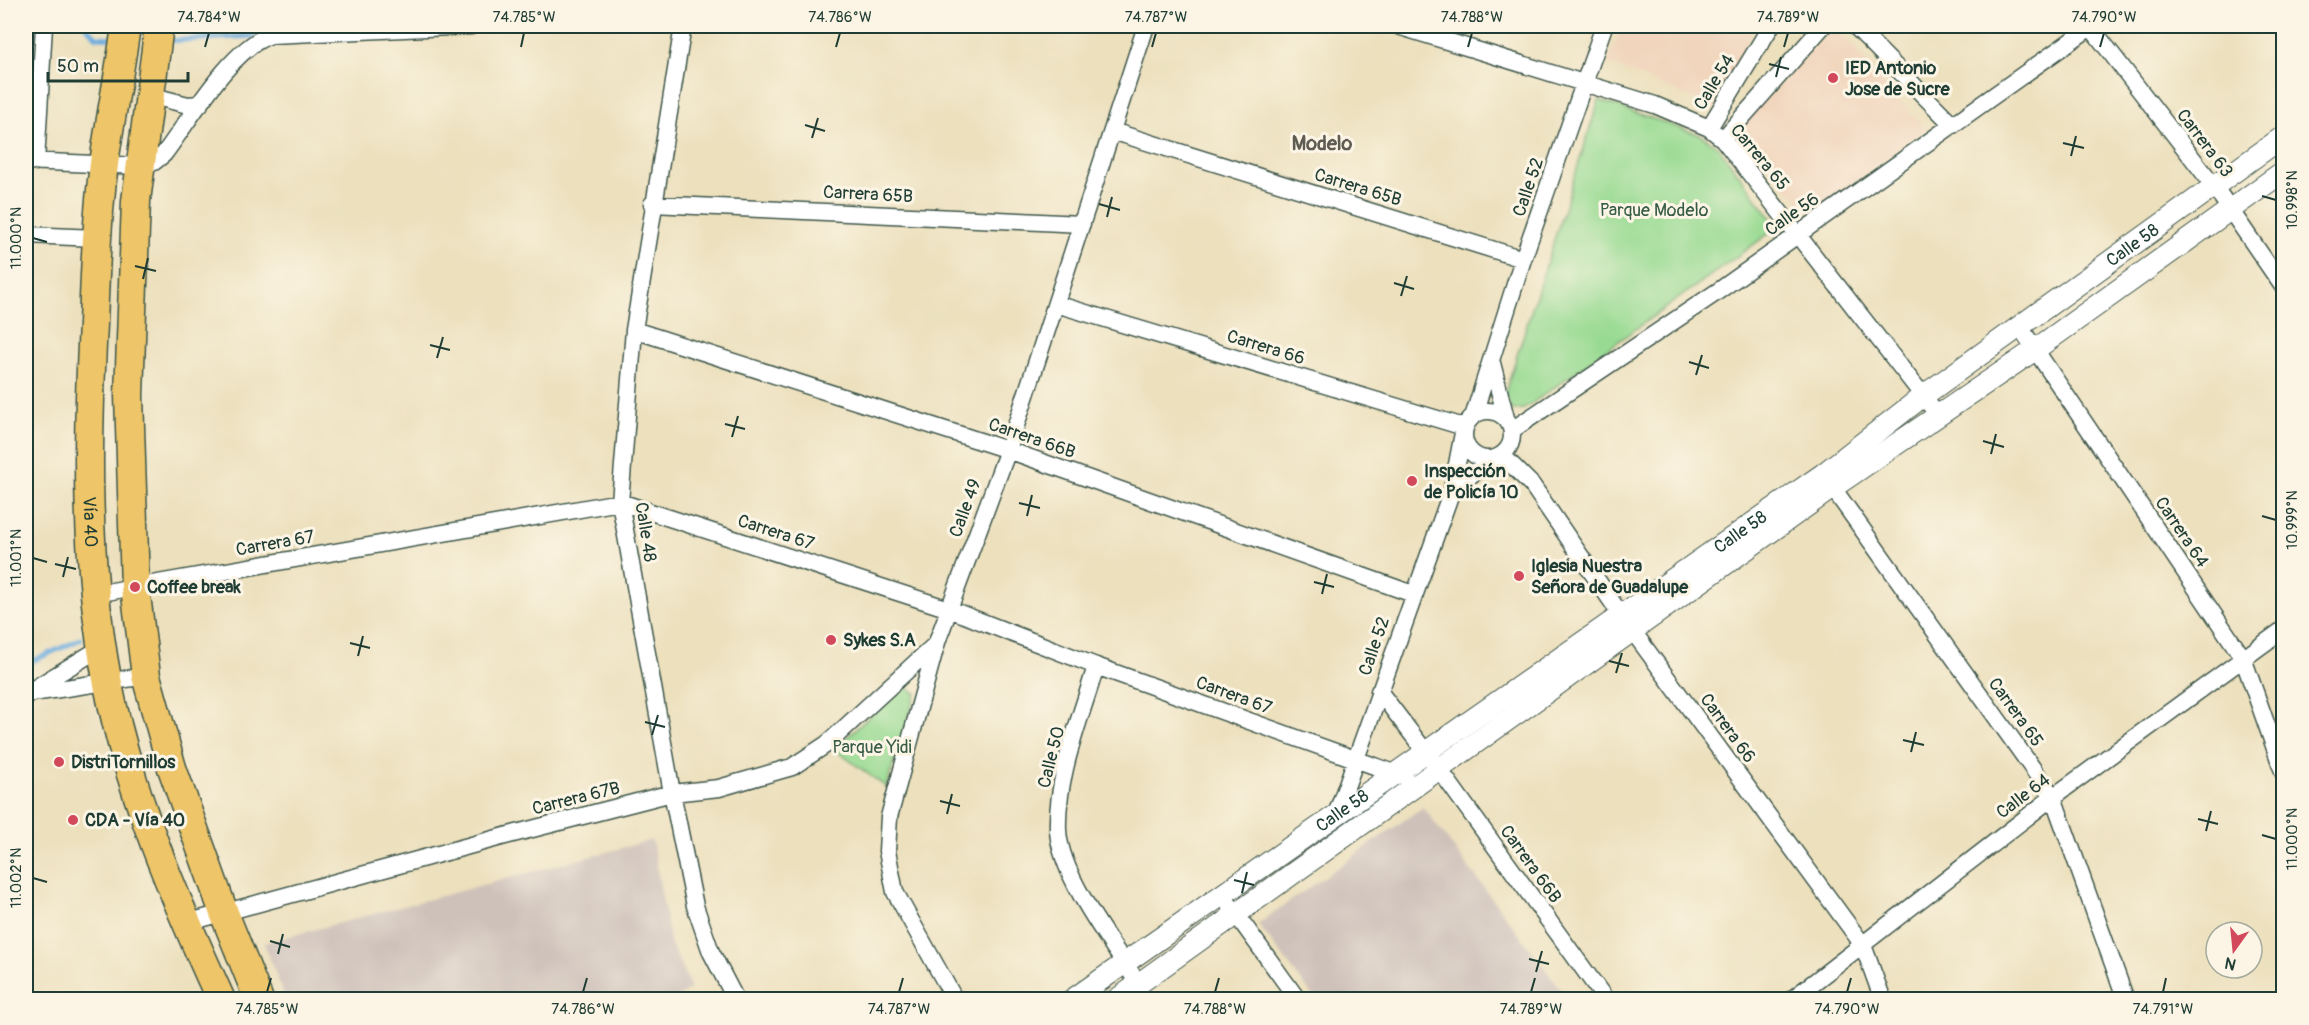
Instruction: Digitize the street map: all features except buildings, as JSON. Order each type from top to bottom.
[{"type":"highway","name":"Vía 40","points":[[126,26],[104,164],[97,238],[89,392],[95,594],[108,681],[138,796],[186,923],[221,999]]},
{"type":"highway","points":[[159,26],[139,166],[129,395],[135,587],[146,676],[172,768],[224,913],[259,999]]},
{"type":"street","points":[[44,26],[31,162],[139,166],[154,162],[164,154],[238,56],[260,38],[271,35],[471,26]]},
{"type":"street","name":"Calle 48","points":[[682,26],[652,204],[634,330],[620,502],[672,793],[695,906],[711,952],[736,999]]},
{"type":"street","name":"Calle 49","points":[[955,999],[895,892],[887,851],[889,817],[937,642],[1008,450],[1146,26]]},
{"type":"street","name":"Carrera 65","points":[[1398,26],[1585,82],[1655,105],[1709,128],[1723,139],[1938,415]]},
{"type":"street","name":"Calle 52","points":[[1336,815],[1452,490],[1467,425],[1492,362],[1523,259],[1604,26]]},
{"type":"street","name":"Calle 54","points":[[1709,128],[1771,26]]},
{"type":"street","points":[[1723,139],[1823,26]]},
{"type":"street","points":[[1855,26],[1953,125]]},
{"type":"street","name":"Calle 56","points":[[1510,428],[1717,292],[2091,26]]},
{"type":"street","name":"Carrera 63","points":[[2091,26],[2214,186],[2283,288]]},
{"type":"street","points":[[150,92],[188,105],[200,104]]},
{"type":"street","name":"Carrera 65B","points":[[1112,131],[1523,259]]},
{"type":"street","name":"Calle 58","points":[[1828,481],[1923,396],[2283,136]]},
{"type":"street","name":"Calle 58","points":[[1072,999],[1223,896],[1425,751],[1627,622],[1828,481],[1938,415],[2036,350],[2283,171]]},
{"type":"street","name":"Carrera 65B","points":[[652,204],[1082,224]]},
{"type":"street","points":[[26,236],[97,238]]},
{"type":"street","name":"Carrera 66","points":[[1056,304],[1467,425]]},
{"type":"street","name":"Carrera 64","points":[[2020,327],[2243,658],[2283,774]]},
{"type":"street","name":"Carrera 66B","points":[[634,330],[1008,450],[1413,594]]},
{"type":"street","points":[[1452,490],[1497,457],[1511,443],[1510,428],[1492,362]]},
{"type":"street","points":[[1497,457],[1477,457],[1471,453],[1464,440],[1467,425],[1488,410],[1510,428]]},
{"type":"street","name":"Carrera 66","points":[[1510,428],[1532,485],[1627,622],[1863,945],[1883,999]]},
{"type":"street","name":"Carrera 66","points":[[1497,457],[1532,485]]},
{"type":"street","name":"Carrera 65","points":[[1828,481],[2053,797],[2126,999]]},
{"type":"street","name":"Carrera 67","points":[[95,594],[620,502],[949,609],[1096,666],[1420,783]]},
{"type":"street","name":"Calle 58","points":[[1116,999],[1439,769],[1627,622]]},
{"type":"street","name":"Calle 64","points":[[1791,999],[2053,797],[2283,629]]},
{"type":"street","name":"Carrera 67B","points":[[186,923],[672,793],[718,788],[777,772],[806,759],[844,729],[937,642]]},
{"type":"street","points":[[26,693],[102,647]]},
{"type":"street","name":"Calle 50","points":[[1096,666],[1061,785],[1058,832],[1071,876],[1138,983]]},
{"type":"street","points":[[26,693],[146,676]]},
{"type":"street","points":[[1379,691],[1425,751]]},
{"type":"street","name":"Carrera 66B","points":[[1425,751],[1606,999]]},
{"type":"street","points":[[1223,896],[1298,999]]},
{"type":"shaded area","points":[[1622,26],[1754,26],[1716,108],[1607,63]]},
{"type":"shaded area","name":"IED Antonio Jose de Sucre","points":[[1835,26],[1925,130],[1811,214],[1736,131]]},
{"type":"shaded area","points":[[1423,807],[1568,999],[1315,999],[1258,924]]},
{"type":"shaded area","points":[[652,840],[670,942],[691,988],[676,999],[285,999],[264,943]]},
{"type":"green space","name":"Parque Modelo","points":[[1599,100],[1703,136],[1719,148],[1778,227],[1524,409],[1511,410],[1505,393]]},
{"type":"green space","name":"Parque Yidi","points":[[903,686],[916,693],[886,787],[834,749]]},
{"type":"waterway","points":[[85,26],[97,37],[117,38]]},
{"type":"waterway","points":[[165,41],[254,36]]},
{"type":"waterway","points":[[26,664],[81,639]]},
{"type":"place","name":"IED Antonio Jose de Sucre","points":[[1833,78]]},
{"type":"place","name":"Inspección de Policía 10","points":[[1412,481]]},
{"type":"place","name":"Iglesia Nuestra Señora de Guadalupe","points":[[1519,576]]},
{"type":"place","name":"Coffee break","points":[[135,587]]},
{"type":"place","name":"Sykes S.A","points":[[831,640]]},
{"type":"place","name":"DistriTornillos","points":[[59,762]]},
{"type":"place","name":"CDA - Vía 40","points":[[73,820]]},
{"type":"district","name":"Modelo","points":[[1322,143]]}]
